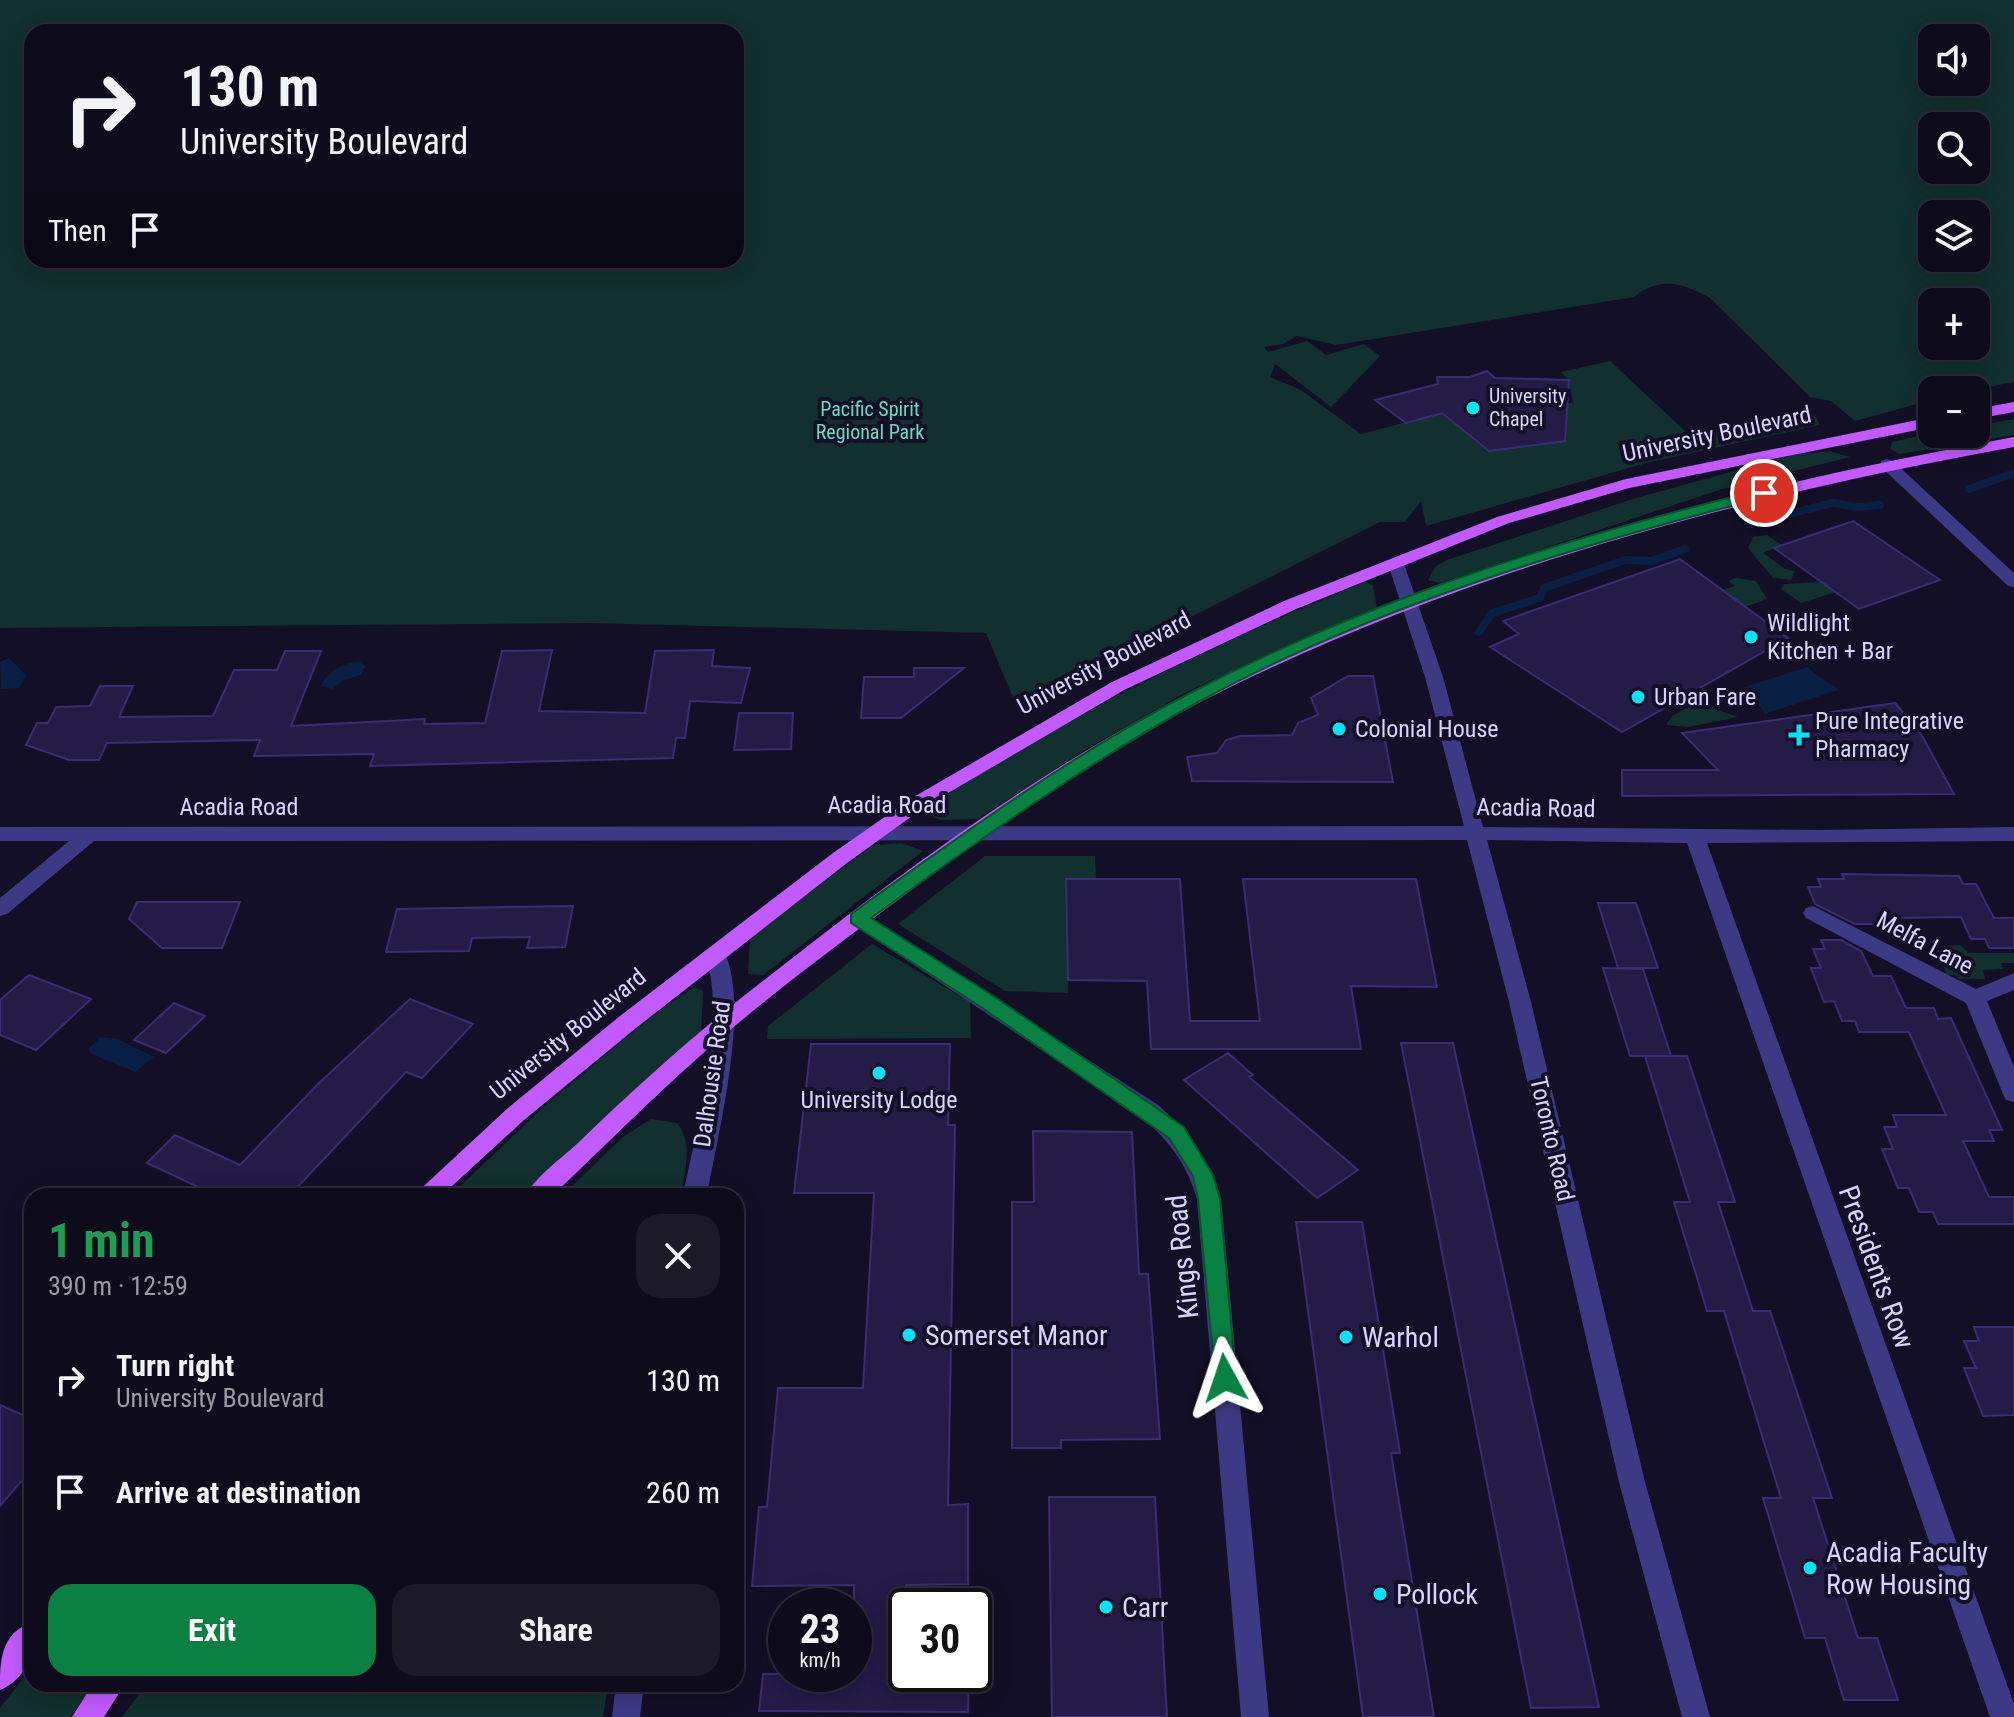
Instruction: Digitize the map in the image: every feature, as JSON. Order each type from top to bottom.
[{"type":"main road","points":[[1990,411],[2014,407]]},
{"type":"main road","name":"University Boulevard","points":[[434,1188],[516,1114],[715,953],[879,830],[998,753],[1118,686],[1275,611],[1503,520],[1626,484],[1918,424]]},
{"type":"main road","points":[[1858,435],[1887,464]]},
{"type":"main road","points":[[546,1188],[722,1025],[858,918],[979,831],[1090,758],[1196,697],[1306,644],[1411,602],[1637,525],[1887,464],[2014,442]]},
{"type":"main road","points":[[0,1676],[24,1645]]},
{"type":"main road","points":[[86,1717],[105,1692]]},
{"type":"street","points":[[1887,464],[2014,582]]},
{"type":"street","name":"Toronto Road","points":[[1396,564],[1411,602],[1520,1002],[1632,1482],[1696,1717]]},
{"type":"street","name":"Acadia Road","points":[[0,834],[879,830],[1695,837],[2014,834]]},
{"type":"street","points":[[0,909],[89,834]]},
{"type":"street","name":"Presidents Row","points":[[1695,837],[2004,1717]]},
{"type":"street","name":"Melfa Lane","points":[[1813,913],[1975,998],[2014,981]]},
{"type":"street","name":"Kings Road","points":[[858,918],[1150,1111],[1176,1133],[1203,1175],[1209,1199],[1255,1717]]},
{"type":"street","name":"Dalhousie Road","points":[[696,1188],[725,1002],[722,965],[715,953]]},
{"type":"street","points":[[1975,998],[2014,1094]]},
{"type":"street","points":[[626,1717],[629,1692]]},
{"type":"green space","name":"Pacific Spirit Regional Park","points":[[0,0],[2014,0],[2014,382],[1990,386],[1990,376],[1918,376],[1918,404],[1855,421],[1831,401],[1810,397],[1710,298],[1672,284],[1653,286],[1634,297],[1336,345],[1297,336],[1283,344],[1264,347],[1268,352],[1307,341],[1326,355],[1364,344],[1380,356],[1331,407],[1275,364],[1270,377],[1301,390],[1361,434],[1442,413],[1489,451],[1565,441],[1566,425],[1559,403],[1573,403],[1569,381],[1561,372],[1610,361],[1686,432],[1810,407],[1820,425],[1646,463],[1426,526],[1421,501],[1405,522],[1380,522],[1016,705],[986,633],[590,623],[0,628]]},
{"type":"green space","points":[[2014,419],[2014,435],[1990,439],[1990,423]]},
{"type":"green space","points":[[1918,436],[1918,448],[1935,448],[1899,454],[1890,449],[1892,442]]},
{"type":"green space","points":[[1829,451],[1850,457],[1719,490],[1440,583],[1428,580],[1435,567],[1447,560],[1636,498],[1793,455]]},
{"type":"green space","points":[[1767,535],[1782,545],[1763,553],[1785,569],[1795,571],[1791,580],[1773,578],[1748,548],[1753,537]]},
{"type":"green space","points":[[1736,578],[1756,581],[1767,599],[1745,607],[1722,590],[1735,586],[1728,581]]},
{"type":"green space","points":[[1366,582],[1373,586],[1377,608],[1284,646],[1185,693],[1083,751],[978,819],[941,820],[926,815],[928,807],[1087,712],[1252,630]]},
{"type":"green space","points":[[1820,582],[1836,592],[1801,603],[1781,589],[1784,584]]},
{"type":"green space","points":[[1696,703],[1738,717],[1688,727],[1666,725],[1672,716]]},
{"type":"green space","points":[[902,843],[923,851],[763,975],[748,974],[750,937],[874,845]]},
{"type":"green space","points":[[985,856],[1095,856],[1096,879],[1066,879],[1068,993],[1005,991],[898,924]]},
{"type":"green space","points":[[872,944],[970,1002],[971,1038],[767,1039],[768,1026]]},
{"type":"green space","points":[[1960,945],[1969,953],[2014,953],[2014,963],[2001,963],[2003,969],[1983,970],[1985,979],[1958,979],[1957,975],[1947,975],[1937,950],[1942,950],[1941,946]]},
{"type":"green space","points":[[694,987],[703,991],[701,1031],[531,1188],[458,1188],[538,1112],[651,1017]]},
{"type":"green space","points":[[651,1119],[677,1123],[687,1149],[682,1188],[570,1188],[623,1137]]},
{"type":"green space","points":[[24,1677],[24,1692],[90,1692],[70,1717],[0,1717],[0,1708]]},
{"type":"green space","points":[[141,1692],[607,1692],[603,1717],[122,1717]]},
{"type":"water","points":[[9,658],[26,675],[19,688],[1,689],[0,662]]},
{"type":"water","points":[[359,662],[366,666],[361,675],[344,680],[333,689],[321,686],[336,669]]},
{"type":"water","points":[[1808,667],[1838,690],[1765,714],[1758,703],[1739,694],[1742,693],[1738,689]]},
{"type":"water","points":[[101,1037],[118,1039],[154,1057],[135,1072],[92,1054],[88,1049]]},
{"type":"building","name":"University Chapel","points":[[1487,371],[1495,378],[1569,380],[1565,441],[1489,451],[1442,413],[1406,423],[1375,400],[1438,384],[1437,377],[1470,377]]},
{"type":"building","points":[[1853,521],[1940,580],[1859,609],[1774,548]]},
{"type":"building","points":[[1680,559],[1788,638],[1622,732],[1490,647],[1519,634],[1503,621]]},
{"type":"building","points":[[552,650],[539,711],[645,713],[655,651],[714,650],[712,666],[750,668],[741,703],[690,701],[685,738],[676,738],[673,758],[370,766],[374,754],[254,756],[260,740],[107,743],[99,760],[69,760],[26,745],[37,723],[48,723],[56,707],[90,706],[100,686],[133,686],[119,717],[213,716],[234,670],[277,670],[285,651],[321,651],[291,726],[425,719],[424,724],[485,723],[502,651]]},
{"type":"building","points":[[914,668],[964,668],[901,718],[861,718],[864,677],[914,677]]},
{"type":"building","name":"Colonial House","points":[[1348,676],[1373,676],[1393,782],[1192,781],[1187,757],[1217,753],[1226,740],[1240,736],[1292,735],[1298,723],[1318,715],[1311,698]]},
{"type":"building","points":[[1895,703],[1921,734],[1954,794],[1622,796],[1622,770],[1718,770],[1682,733]]},
{"type":"building","points":[[739,713],[793,713],[791,749],[734,750]]},
{"type":"building","points":[[1842,874],[1959,876],[1963,884],[1976,884],[1994,918],[2014,918],[2014,948],[1989,948],[1985,939],[1971,939],[1961,917],[1895,918],[1898,924],[1855,924],[1815,904],[1808,887],[1821,887],[1818,879],[1844,879]]},
{"type":"building","points":[[1066,879],[1180,879],[1190,1021],[1260,1021],[1243,879],[1416,879],[1437,987],[1351,986],[1361,1049],[1151,1049],[1147,981],[1068,980]]},
{"type":"building","points":[[137,902],[240,902],[222,948],[162,948],[129,919]]},
{"type":"building","points":[[1598,903],[1636,903],[1658,968],[1618,968]]},
{"type":"building","points":[[573,906],[565,947],[527,948],[530,937],[472,938],[469,951],[386,952],[397,909]]},
{"type":"building","points":[[1821,940],[1841,940],[1861,951],[1873,976],[1891,976],[1906,1008],[1934,1008],[1938,1019],[1951,1018],[2002,1130],[1989,1130],[1994,1141],[1963,1141],[1989,1197],[2014,1197],[2014,1224],[1938,1224],[1933,1212],[1919,1212],[1909,1188],[1898,1188],[1882,1149],[1893,1149],[1884,1127],[1897,1127],[1893,1115],[1946,1115],[1909,1032],[1859,1032],[1855,1021],[1842,1021],[1834,1001],[1824,1002],[1811,968],[1821,968],[1813,949],[1825,949]]},
{"type":"building","points":[[1603,968],[1643,969],[1671,1056],[1630,1056]]},
{"type":"building","points":[[29,975],[91,999],[36,1050],[0,1035],[0,1000]]},
{"type":"building","points":[[410,999],[473,1024],[422,1078],[406,1072],[297,1188],[200,1188],[147,1163],[175,1135],[240,1165],[318,1084]]},
{"type":"building","points":[[174,1003],[205,1016],[166,1053],[134,1040]]},
{"type":"building","points":[[1401,1043],[1453,1043],[1599,1707],[1531,1708]]},
{"type":"building","points":[[811,1044],[950,1044],[948,1125],[955,1125],[948,1505],[968,1504],[968,1584],[888,1588],[888,1692],[969,1692],[968,1712],[759,1711],[763,1674],[768,1674],[768,1692],[872,1692],[872,1588],[854,1588],[854,1585],[752,1586],[759,1507],[767,1507],[778,1388],[863,1388],[874,1193],[794,1193]]},
{"type":"building","points":[[1228,1053],[1253,1075],[1249,1077],[1358,1170],[1317,1198],[1184,1080]]},
{"type":"building","points":[[1645,1056],[1687,1056],[1735,1202],[1718,1202],[1753,1311],[1770,1311],[1832,1498],[1813,1498],[1858,1638],[1877,1638],[1898,1700],[1844,1700],[1825,1638],[1805,1638],[1763,1498],[1781,1498],[1724,1311],[1707,1311],[1674,1202],[1690,1202]]},
{"type":"building","points":[[1033,1131],[1132,1132],[1139,1274],[1148,1274],[1160,1439],[1061,1440],[1061,1448],[1012,1448],[1012,1202],[1034,1202]]},
{"type":"building","points":[[1296,1222],[1362,1222],[1400,1453],[1391,1453],[1434,1717],[1363,1717]]},
{"type":"building","points":[[1974,1327],[2014,1327],[2014,1415],[1983,1416],[1964,1368],[1976,1368],[1964,1341],[1979,1341]]},
{"type":"building","points":[[0,1405],[24,1416],[24,1478],[0,1506]]},
{"type":"building","name":"Carr","points":[[1049,1497],[1155,1497],[1167,1717],[1052,1717]]},
{"type":"waterway","points":[[1969,489],[2014,473]]},
{"type":"waterway","points":[[1749,524],[1833,503],[1858,507],[1880,505]]},
{"type":"waterway","points":[[1479,632],[1492,613],[1540,598],[1544,588],[1625,560],[1651,561],[1685,549]]},
{"type":"place","name":"University Chapel","points":[[1473,408]]},
{"type":"place","name":"Wildlight Kitchen + Bar","points":[[1751,637]]},
{"type":"place","name":"Urban Fare","points":[[1638,697]]},
{"type":"place","name":"Colonial House","points":[[1339,729]]},
{"type":"place","name":"Pure Integrative Pharmacy","points":[[1799,735]]},
{"type":"place","name":"University Lodge","points":[[879,1073]]},
{"type":"place","name":"Somerset Manor","points":[[909,1335]]},
{"type":"place","name":"Warhol","points":[[1346,1337]]},
{"type":"place","name":"Acadia Faculty Row Housing","points":[[1810,1568]]},
{"type":"place","name":"Pollock","points":[[1380,1594]]},
{"type":"place","name":"Carr","points":[[1106,1607]]},
{"type":"route","points":[[1225,1378],[1209,1199],[1203,1175],[1176,1133],[1150,1111],[858,918],[979,831],[1090,758],[1196,697],[1306,644],[1411,602],[1637,525],[1764,493]]}]
